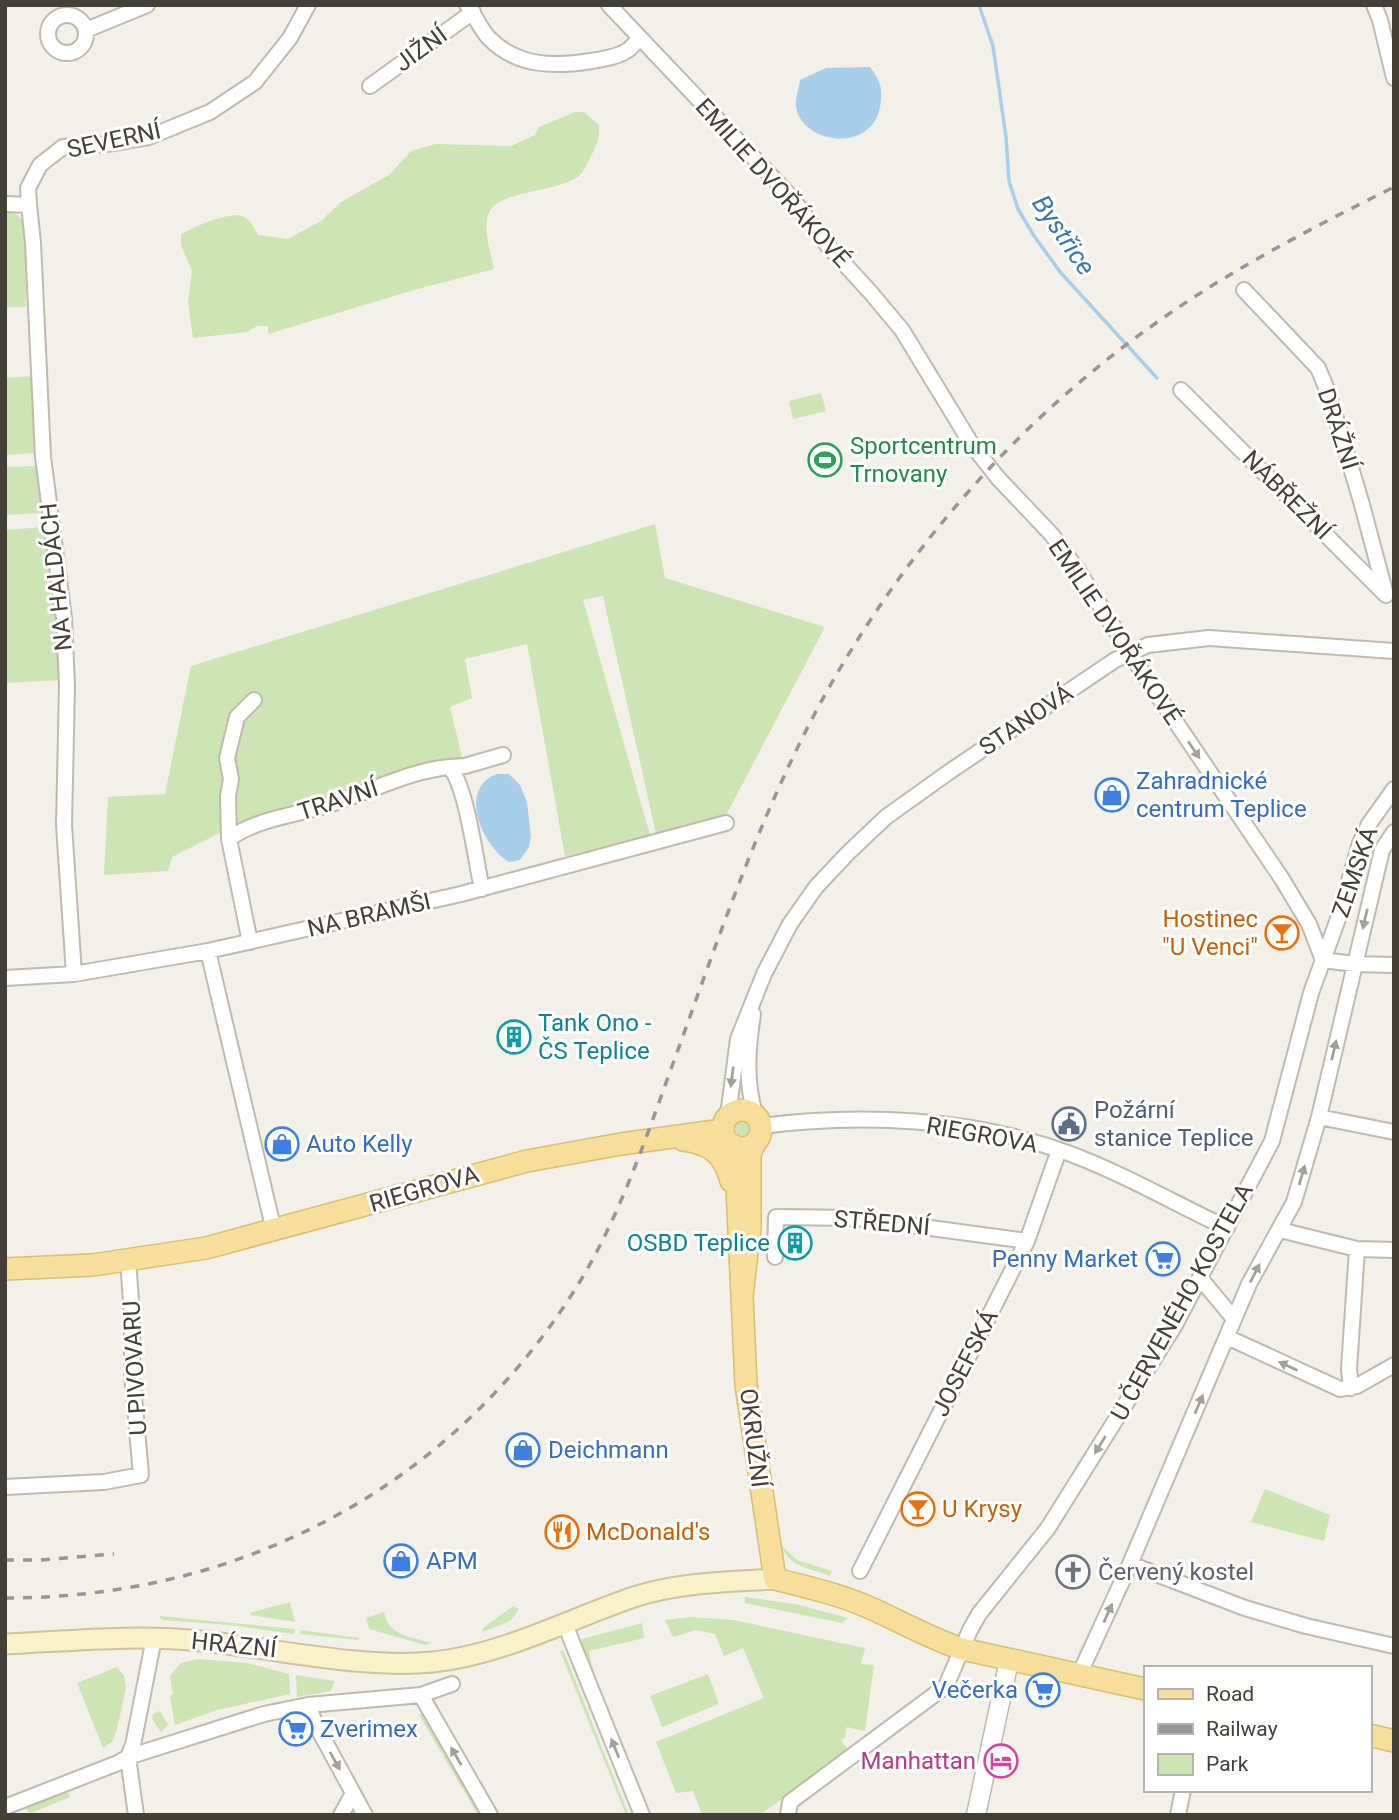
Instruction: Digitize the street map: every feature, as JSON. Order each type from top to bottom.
[{"type":"main road","points":[[742,1110],[757,1128],[743,1148],[728,1130],[742,1110]]},
{"type":"main road","name":"OKRUŽNÍ","points":[[742,1296],[750,1227],[750,1154],[757,1128]]},
{"type":"main road","name":"RIEGROVA","points":[[5,1269],[93,1265],[206,1248],[527,1161],[666,1137],[728,1130]]},
{"type":"main road","name":"OKRUŽNÍ","points":[[728,1130],[736,1165],[746,1385],[775,1579]]},
{"type":"main road","points":[[666,1137],[704,1144],[721,1156],[731,1182],[738,1235]]},
{"type":"main road","points":[[775,1579],[830,1592],[933,1639],[962,1649],[1144,1689]]},
{"type":"main road","name":"HRÁZNÍ","points":[[5,1644],[154,1638],[376,1662],[432,1662],[462,1658],[510,1643],[648,1593],[696,1584],[775,1579]]},
{"type":"main road","points":[[1371,1735],[1394,1741]]},
{"type":"street","points":[[86,30],[147,5]]},
{"type":"street","name":"SEVERNÍ","points":[[29,205],[28,188],[40,165],[63,147],[107,144],[149,137],[210,112],[255,82],[290,38],[308,5]]},
{"type":"street","name":"EMILIE DVOŘÁKOVÉ","points":[[609,5],[791,197],[828,246],[888,313],[972,445],[1067,554],[1146,678],[1282,879],[1309,923],[1323,960]]},
{"type":"street","points":[[1374,5],[1394,78]]},
{"type":"street","points":[[470,9],[488,37],[522,59],[542,64],[560,66],[610,58],[627,51],[640,38]]},
{"type":"street","name":"JIŽNÍ","points":[[370,86],[470,9]]},
{"type":"street","points":[[5,204],[29,205]]},
{"type":"street","name":"NA HALDÁCH","points":[[29,205],[43,457],[64,618],[67,686],[64,825],[74,974]]},
{"type":"street","name":"DRÁŽNÍ","points":[[1244,290],[1318,368],[1328,392],[1390,596]]},
{"type":"street","name":"NÁBŘEŽNÍ","points":[[1181,390],[1390,596]]},
{"type":"street","name":"STANOVÁ","points":[[728,1130],[738,1039],[778,946],[803,904],[848,853],[886,817],[1131,652],[1162,641],[1209,638],[1394,651]]},
{"type":"street","points":[[250,942],[229,838],[228,796],[231,779],[228,749],[237,717],[254,700]]},
{"type":"street","name":"TRAVNÍ","points":[[229,838],[246,828],[333,804],[399,779],[449,767],[465,766],[503,755]]},
{"type":"street","points":[[449,767],[455,772],[461,789],[482,889]]},
{"type":"street","name":"ZEMSKÁ","points":[[1323,960],[1337,924],[1362,836],[1394,789]]},
{"type":"street","name":"NA BRAMŠI","points":[[5,978],[74,974],[250,942],[482,889],[726,823]]},
{"type":"street","name":"U ČERVENÉHO KOSTELA","points":[[1079,1675],[1130,1564],[1255,1272],[1294,1202],[1319,1117],[1382,850],[1394,832]]},
{"type":"street","points":[[208,951],[274,1231]]},
{"type":"street","points":[[1323,960],[1394,965]]},
{"type":"street","name":"U ČERVENÉHO KOSTELA","points":[[788,1815],[790,1802],[947,1686],[979,1614],[1048,1528],[1175,1325],[1272,1141],[1311,993],[1323,960]]},
{"type":"street","name":"STANOVÁ","points":[[757,992],[748,1063],[749,1088],[757,1128]]},
{"type":"street","points":[[1319,1117],[1394,1132]]},
{"type":"street","name":"RIEGROVA","points":[[757,1128],[805,1120],[861,1119],[972,1129],[1059,1150],[1129,1180],[1227,1228]]},
{"type":"street","name":"JOSEFSKÁ","points":[[860,1571],[1027,1241],[1059,1150]]},
{"type":"street","name":"STŘEDNÍ","points":[[775,1257],[776,1217],[856,1218],[1027,1241]]},
{"type":"street","points":[[1280,1230],[1357,1249],[1394,1250]]},
{"type":"street","points":[[1351,1388],[1349,1369],[1357,1249]]},
{"type":"street","name":"U PIVOVARU","points":[[5,1487],[104,1482],[141,1475],[132,1374],[128,1260]]},
{"type":"street","points":[[1201,1279],[1234,1319]]},
{"type":"street","points":[[1227,1337],[1337,1388],[1351,1388],[1394,1364]]},
{"type":"street","points":[[1130,1564],[1245,1608],[1306,1626],[1394,1646]]},
{"type":"street","points":[[564,1622],[641,1813]]},
{"type":"street","points":[[136,1815],[128,1757],[133,1745],[154,1638]]},
{"type":"street","points":[[976,1815],[1009,1661]]},
{"type":"street","points":[[5,1807],[128,1757],[225,1725],[308,1705],[421,1695],[452,1684]]},
{"type":"street","points":[[421,1695],[490,1815]]},
{"type":"street","points":[[308,1705],[365,1815]]},
{"type":"street","points":[[1178,1815],[1183,1792]]},
{"type":"street","points":[[341,1815],[353,1793]]},
{"type":"green space","points":[[575,112],[584,112],[599,125],[598,141],[587,165],[579,176],[566,183],[513,196],[493,207],[488,215],[486,228],[494,269],[268,334],[268,326],[257,326],[247,332],[193,338],[188,302],[192,271],[181,245],[181,235],[186,232],[212,220],[238,215],[249,220],[258,235],[288,239],[321,221],[341,202],[389,175],[411,151],[436,144],[511,146],[535,135],[539,127]]},
{"type":"green space","points":[[5,212],[14,212],[26,224],[26,307],[5,307]]},
{"type":"green space","points":[[32,376],[36,453],[5,455],[5,378]]},
{"type":"green space","points":[[821,393],[826,411],[793,419],[789,401]]},
{"type":"green space","points":[[38,466],[43,513],[5,515],[5,467]]},
{"type":"green space","points":[[655,524],[665,578],[825,627],[724,819],[657,838],[603,596],[583,600],[650,835],[565,856],[527,644],[465,659],[472,698],[450,707],[462,757],[326,800],[248,819],[172,857],[168,871],[104,875],[108,797],[165,794],[191,666]]},
{"type":"green space","points":[[44,527],[59,638],[61,680],[5,683],[5,530]]},
{"type":"green space","points":[[743,1120],[751,1128],[743,1136],[735,1128]]},
{"type":"green space","points":[[1265,1489],[1330,1515],[1324,1541],[1251,1522]]},
{"type":"green space","points":[[782,1546],[797,1560],[832,1571],[830,1576],[795,1563]]},
{"type":"green space","points":[[745,1597],[795,1604],[848,1618],[842,1623],[745,1603]]},
{"type":"green space","points":[[290,1602],[295,1622],[250,1615],[252,1612]]},
{"type":"green space","points":[[513,1606],[519,1609],[511,1620],[482,1632],[483,1628]]},
{"type":"green space","points":[[384,1612],[386,1620],[396,1631],[432,1643],[425,1645],[369,1629],[366,1618]]},
{"type":"green space","points":[[159,1616],[295,1629],[294,1634],[230,1625],[162,1620]]},
{"type":"green space","points":[[690,1617],[733,1620],[865,1648],[861,1664],[874,1665],[865,1731],[847,1727],[845,1738],[841,1740],[850,1753],[759,1815],[702,1815],[693,1791],[676,1793],[656,1742],[764,1698],[743,1648],[724,1656],[715,1634],[696,1630],[673,1637],[665,1620]]},
{"type":"green space","points":[[642,1623],[644,1638],[589,1651],[591,1670],[580,1643],[582,1639]]},
{"type":"green space","points":[[301,1630],[360,1638],[358,1640],[300,1634]]},
{"type":"green space","points":[[563,1650],[629,1815],[626,1815],[560,1651]]},
{"type":"green space","points":[[198,1659],[247,1663],[289,1674],[290,1694],[217,1710],[175,1725],[170,1676],[181,1663]]},
{"type":"green space","points":[[117,1667],[124,1676],[126,1688],[117,1729],[112,1742],[103,1748],[77,1683]]},
{"type":"green space","points":[[708,1674],[719,1704],[662,1727],[650,1696]]},
{"type":"green space","points":[[296,1675],[335,1681],[331,1691],[297,1697]]},
{"type":"green space","points":[[160,1711],[168,1725],[161,1732],[152,1719],[153,1714]]},
{"type":"green space","points":[[422,1713],[482,1815],[478,1815],[419,1715]]},
{"type":"green space","points":[[67,1789],[70,1797],[29,1814],[25,1805]]},
{"type":"water","points":[[870,67],[880,86],[881,101],[874,122],[864,132],[851,137],[823,136],[801,120],[796,107],[800,80],[826,68]]},
{"type":"water","points":[[497,774],[509,774],[520,785],[527,802],[531,836],[529,847],[520,860],[509,862],[499,854],[483,831],[478,817],[478,791],[485,781]]},
{"type":"waterway","name":"Bystřice","points":[[979,5],[993,46],[1006,137],[1009,181],[1018,209],[1061,273],[1157,378]]},
{"type":"railway","points":[[5,1598],[49,1597],[135,1586],[219,1566],[260,1551],[300,1534],[376,1492],[446,1440],[478,1410],[536,1345],[562,1310],[611,1224],[774,798],[825,694],[885,598],[918,553],[989,468],[1069,391],[1112,356],[1156,323],[1242,267],[1394,187]]},
{"type":"railway","points":[[5,1560],[114,1554]]},
{"type":"place","name":"Sportcentrum Trnovany","points":[[825,460]]},
{"type":"place","name":"Zahradnické centrum Teplice","points":[[1112,795]]},
{"type":"place","name":"Hostinec \"U Venci\"","points":[[1282,933]]},
{"type":"place","name":"Tank Ono - ČS Teplice","points":[[514,1037]]},
{"type":"place","name":"Požární stanice Teplice","points":[[1069,1124]]},
{"type":"place","name":"Auto Kelly","points":[[282,1144]]},
{"type":"place","name":"OSBD Teplice","points":[[795,1243]]},
{"type":"place","name":"Penny Market","points":[[1163,1259]]},
{"type":"place","name":"Deichmann","points":[[523,1450]]},
{"type":"place","name":"U Krysy","points":[[918,1509]]},
{"type":"place","name":"McDonald's","points":[[562,1532]]},
{"type":"place","name":"APM","points":[[401,1561]]},
{"type":"place","name":"Červený kostel","points":[[1073,1572]]},
{"type":"place","name":"Večerka","points":[[1043,1690]]},
{"type":"place","name":"Zverimex","points":[[296,1729]]},
{"type":"place","name":"Manhattan","points":[[1001,1761]]}]
